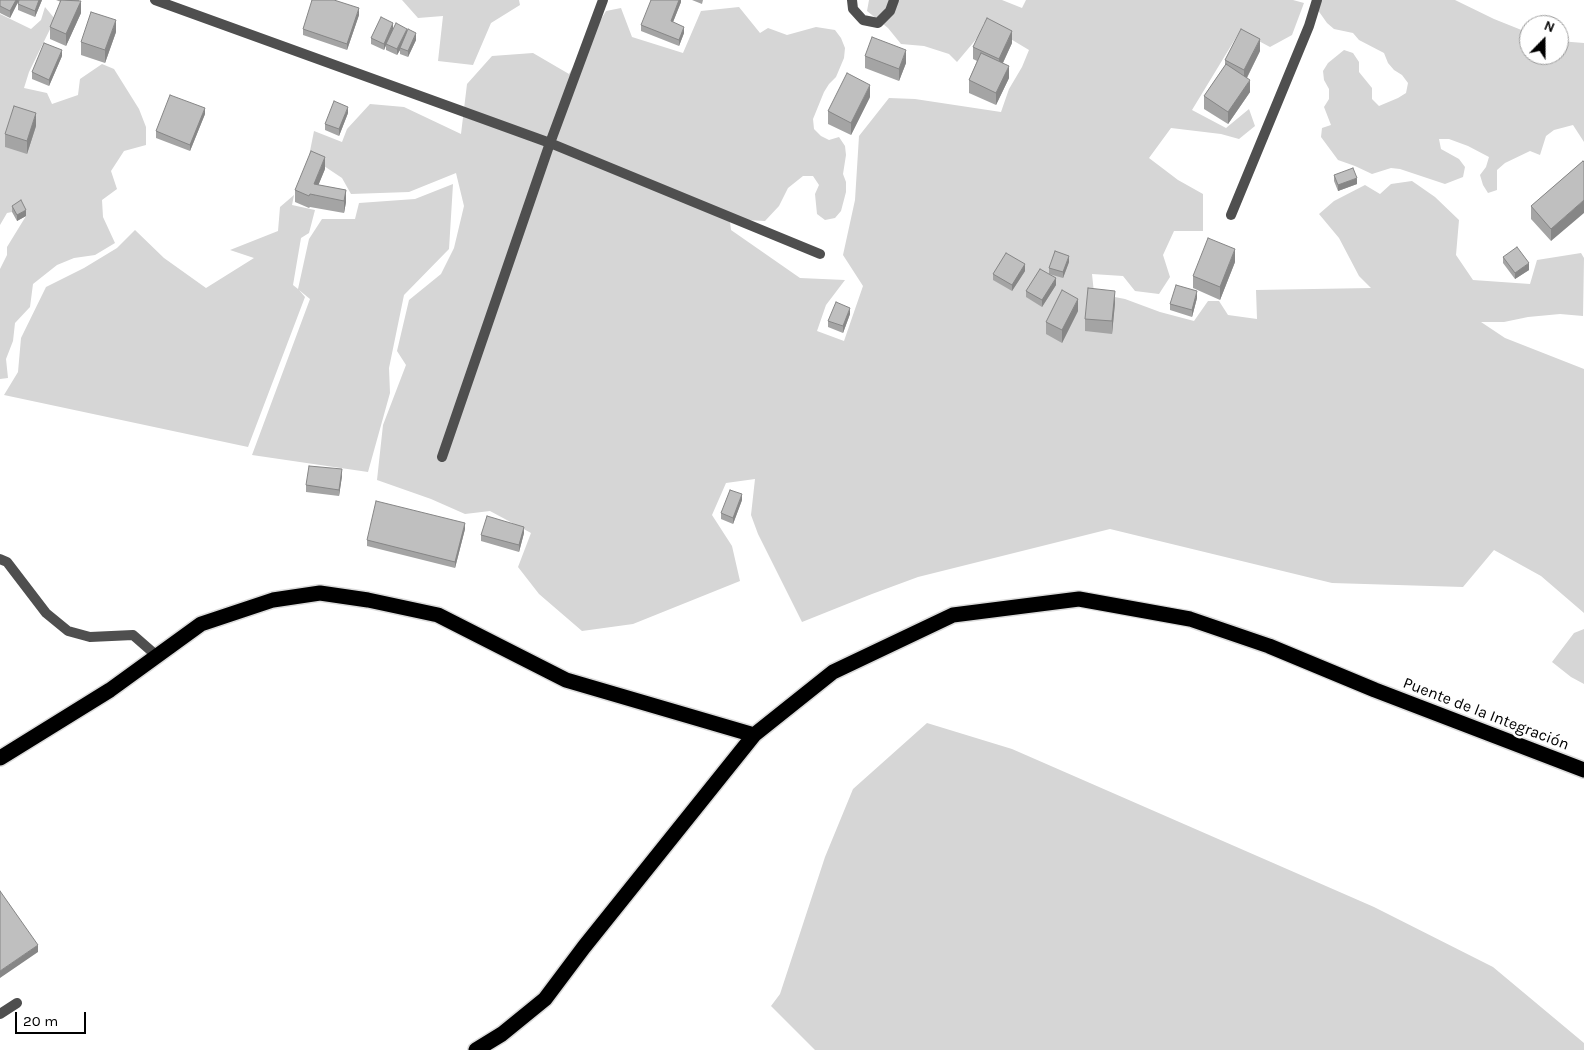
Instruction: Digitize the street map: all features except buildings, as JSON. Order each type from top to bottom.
[{"type":"highway","points":[[0,758],[110,690],[201,624],[273,600],[320,593],[368,600],[438,614],[566,680],[754,735]]},
{"type":"highway","name":"Puente de la Integración","points":[[476,1050],[502,1034],[545,999],[584,947],[754,735],[833,672],[953,615],[1079,599],[1190,619],[1269,646],[1375,690],[1584,770]]},
{"type":"street","points":[[155,0],[167,2],[550,143],[820,254]]},
{"type":"street","points":[[442,457],[550,143],[603,0]]},
{"type":"street","points":[[852,0],[853,9],[863,20],[878,23],[890,11],[894,0]]},
{"type":"street","points":[[1231,215],[1310,26],[1317,0]]},
{"type":"street","points":[[0,559],[7,562],[46,613],[68,631],[90,637],[133,635],[157,656]]},
{"type":"street","points":[[0,1014],[17,1003]]},
{"type":"shaded area","points":[[402,0],[519,0],[520,5],[491,23],[473,65],[438,61],[443,16],[418,18]]},
{"type":"shaded area","points":[[869,0],[1002,0],[1022,8],[1026,0],[1293,0],[1304,3],[1292,35],[1270,47],[1240,31],[1192,110],[1226,128],[1249,109],[1255,126],[1239,139],[1221,134],[1171,128],[1149,158],[1178,180],[1203,194],[1203,231],[1174,231],[1163,255],[1170,277],[1159,294],[1135,291],[1123,276],[1092,274],[1094,293],[1125,299],[1160,312],[1194,321],[1208,301],[1219,301],[1228,315],[1257,319],[1256,290],[1371,288],[1359,276],[1339,238],[1319,214],[1334,201],[1365,185],[1380,194],[1391,184],[1412,181],[1435,197],[1459,220],[1456,255],[1473,280],[1530,284],[1537,260],[1581,253],[1584,258],[1583,316],[1560,314],[1528,317],[1504,322],[1481,322],[1505,338],[1584,369],[1584,613],[1541,576],[1494,550],[1463,587],[1332,583],[1110,529],[918,577],[802,622],[758,534],[751,515],[755,479],[726,483],[712,515],[732,546],[740,581],[633,624],[582,631],[539,594],[518,567],[531,533],[490,511],[465,514],[431,499],[377,480],[383,425],[406,365],[397,351],[409,300],[441,274],[454,248],[464,206],[456,173],[409,192],[351,194],[342,178],[309,156],[314,131],[342,142],[347,129],[370,104],[404,107],[461,134],[467,84],[492,56],[533,53],[569,74],[606,11],[621,8],[632,37],[683,53],[701,11],[739,7],[760,33],[768,28],[787,35],[816,27],[835,30],[845,48],[844,58],[836,77],[824,92],[813,119],[814,129],[821,136],[829,140],[839,137],[845,146],[846,155],[843,174],[846,182],[846,192],[841,211],[835,218],[825,220],[817,214],[815,194],[819,185],[813,176],[803,176],[788,188],[779,206],[765,221],[745,220],[729,215],[731,230],[800,278],[845,280],[826,305],[817,331],[844,341],[863,286],[843,255],[855,200],[859,136],[889,98],[915,99],[1001,112],[1009,89],[1022,67],[1029,50],[984,23],[978,37],[957,62],[949,54],[924,46],[901,44],[888,28],[867,11]]},
{"type":"shaded area","points":[[1314,0],[1455,0],[1519,29],[1519,65],[1569,65],[1569,42],[1584,43],[1584,142],[1573,125],[1554,130],[1546,136],[1540,155],[1530,151],[1505,163],[1497,170],[1497,190],[1488,193],[1480,175],[1486,167],[1489,157],[1449,139],[1439,139],[1441,149],[1459,159],[1465,167],[1463,177],[1445,184],[1400,169],[1391,168],[1372,174],[1338,160],[1321,137],[1322,128],[1331,125],[1324,107],[1329,99],[1329,89],[1324,80],[1323,71],[1328,63],[1344,50],[1353,53],[1359,62],[1359,72],[1372,88],[1372,99],[1379,106],[1406,93],[1408,83],[1388,63],[1384,53],[1359,40],[1353,33],[1334,29],[1327,23],[1315,6]]},
{"type":"shaded area","points":[[45,7],[55,19],[29,72],[24,88],[47,93],[52,104],[78,95],[80,79],[102,64],[114,69],[139,109],[146,127],[146,145],[124,151],[111,171],[117,189],[102,200],[103,217],[115,243],[95,255],[74,258],[57,265],[33,284],[30,307],[15,323],[13,341],[6,359],[8,378],[0,379],[0,269],[7,255],[7,247],[26,216],[21,207],[7,213],[0,225],[0,14],[31,29],[41,20]]},
{"type":"shaded area","points":[[453,184],[449,249],[404,295],[389,368],[390,393],[368,472],[252,455],[310,299],[299,290],[305,297],[248,447],[4,395],[18,372],[21,338],[46,287],[84,268],[117,248],[135,230],[164,258],[206,288],[254,258],[230,250],[278,231],[280,207],[294,195],[292,205],[315,210],[309,233],[301,238],[293,285],[298,289],[309,239],[322,219],[355,219],[359,203],[415,199]]},
{"type":"shaded area","points":[[1584,629],[1584,684],[1571,677],[1552,662],[1574,633]]},
{"type":"shaded area","points":[[927,723],[1012,749],[1374,907],[1493,967],[1584,1043],[1584,1050],[815,1050],[771,1006],[780,994],[825,857],[853,789]]}]
